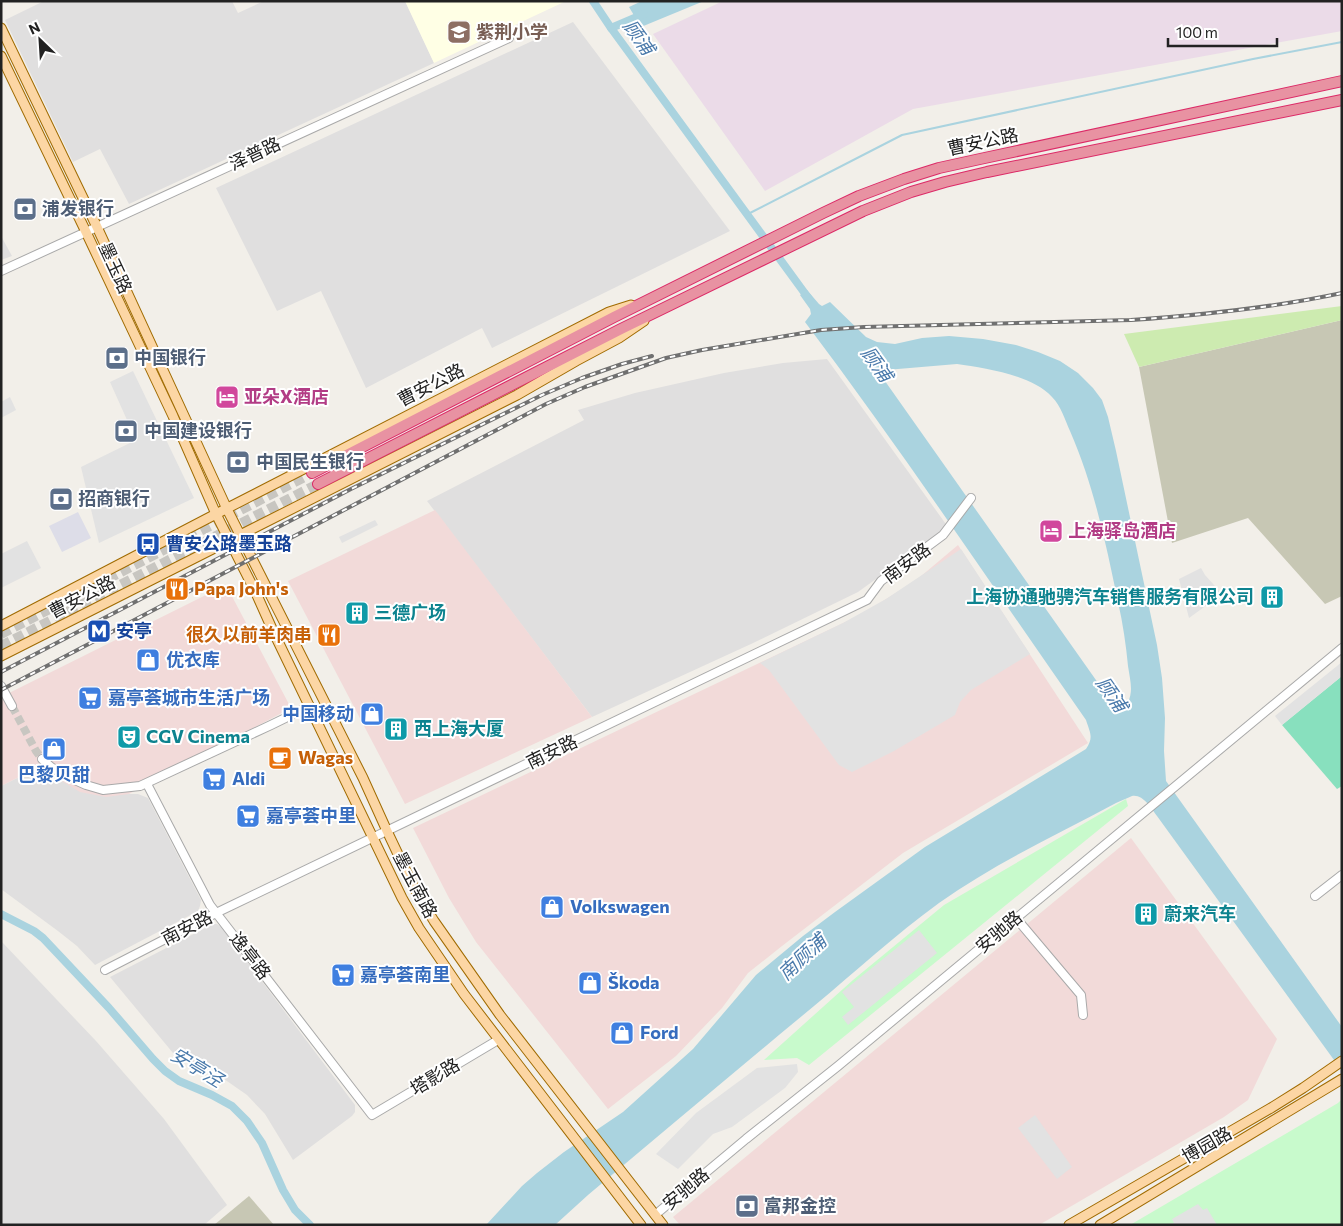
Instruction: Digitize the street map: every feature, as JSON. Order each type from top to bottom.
[{"type":"highway","name":"曹安公路","points":[[312,474],[653,298],[859,196],[939,168],[1342,82]]},
{"type":"highway","name":"曹安公路","points":[[318,484],[621,329],[863,211],[910,192],[945,182],[1342,100]]},
{"type":"main road","name":"墨玉路","points":[[1,28],[97,227],[227,509]]},
{"type":"main road","name":"墨玉路","points":[[1,56],[173,416],[216,514]]},
{"type":"main road","name":"曹安公路","points":[[1,626],[609,312],[653,298]]},
{"type":"main road","name":"曹安公路","points":[[1,656],[517,395],[620,338],[659,311]]},
{"type":"main road","name":"墨玉南路","points":[[227,509],[242,535],[363,778],[415,890],[439,929],[500,1015],[663,1225]]},
{"type":"main road","name":"墨玉南路","points":[[216,514],[402,898],[419,928],[498,1040],[641,1225]]},
{"type":"main road","name":"博园路","points":[[1069,1225],[1270,1108],[1339,1063]]},
{"type":"main road","name":"博园路","points":[[1100,1225],[1341,1079]]},
{"type":"street","name":"泽普路","points":[[1,271],[510,38]]},
{"type":"street","name":"南安路","points":[[105,970],[216,913],[867,600],[881,581],[943,535],[972,498]]},
{"type":"street","name":"安驰路","points":[[655,1215],[1342,648]]},
{"type":"street","points":[[1,686],[12,706]]},
{"type":"street","points":[[42,759],[66,776],[103,790],[140,786],[310,706]]},
{"type":"street","name":"逸亭路","points":[[147,784],[210,905],[372,1115]]},
{"type":"street","points":[[1316,896],[1342,875]]},
{"type":"street","points":[[1016,918],[1081,995],[1083,1015]]},
{"type":"street","name":"塔影路","points":[[372,1115],[498,1040]]},
{"type":"shaded area","points":[[44,1],[232,1],[238,13],[264,1],[405,1],[434,63],[129,204],[100,149],[73,162],[5,20]]},
{"type":"shaded area","name":"紫荆小学","points":[[405,1],[563,1],[564,2],[434,63]]},
{"type":"shaded area","points":[[723,1],[1342,1],[1342,31],[913,109],[765,191],[653,34]]},
{"type":"shaded area","points":[[573,22],[730,231],[492,348],[482,328],[366,388],[321,291],[277,311],[216,188]]},
{"type":"shaded area","points":[[1,236],[12,256],[1,260]]},
{"type":"shaded area","points":[[1342,320],[1342,596],[1325,604],[1248,518],[1172,543],[1139,367]]},
{"type":"shaded area","points":[[827,359],[948,527],[858,592],[751,644],[592,717],[427,501],[584,420],[578,410],[635,393],[724,373],[783,363]]},
{"type":"shaded area","points":[[133,371],[194,498],[99,543],[81,467],[136,440],[110,382]]},
{"type":"shaded area","points":[[10,397],[16,410],[1,418],[1,402]]},
{"type":"shaded area","points":[[435,510],[592,717],[405,804],[288,581]]},
{"type":"shaded area","points":[[78,512],[91,538],[62,552],[49,526]]},
{"type":"shaded area","points":[[375,520],[378,525],[342,543],[339,537]]},
{"type":"shaded area","points":[[27,541],[41,568],[1,588],[1,554]]},
{"type":"shaded area","points":[[958,545],[1088,743],[903,853],[748,973],[722,1008],[676,1056],[608,1109],[476,942],[449,898],[413,828],[862,614],[920,577]]},
{"type":"shaded area","points":[[961,549],[1030,654],[971,690],[960,702],[955,715],[894,751],[852,772],[839,765],[769,670],[760,663],[843,623],[886,599]]},
{"type":"shaded area","points":[[1201,568],[1222,594],[1189,618],[1179,579]]},
{"type":"shaded area","points":[[226,585],[291,708],[129,794],[106,797],[80,792],[57,778],[43,765],[1,786],[1,697]]},
{"type":"shaded area","points":[[1342,662],[1342,676],[1282,725],[1275,716]]},
{"type":"shaded area","points":[[43,765],[129,794],[138,794],[148,798],[201,900],[198,911],[95,965],[77,946],[1,889],[1,786]]},
{"type":"shaded area","points":[[1131,838],[1277,1039],[1248,1100],[1224,1117],[1039,1225],[680,1225],[673,1217]]},
{"type":"shaded area","points":[[213,924],[221,927],[355,1105],[355,1112],[352,1116],[293,1160],[265,1114],[247,1095],[214,1072],[173,1053],[110,977]]},
{"type":"shaded area","points":[[919,930],[937,953],[848,1025],[842,1017],[854,1007],[842,992]]},
{"type":"shaded area","points":[[1,941],[96,1041],[164,1119],[227,1205],[204,1225],[1,1225]]},
{"type":"shaded area","points":[[797,1064],[798,1072],[785,1088],[732,1127],[713,1134],[678,1169],[656,1154],[696,1113],[757,1068]]},
{"type":"shaded area","points":[[1035,1115],[1072,1167],[1057,1179],[1018,1128]]},
{"type":"shaded area","points":[[249,1196],[274,1225],[214,1225]]},
{"type":"shaded area","points":[[1198,1204],[1203,1210],[1207,1208],[1217,1225],[1163,1225],[1174,1223],[1172,1219]]},
{"type":"green space","points":[[1342,306],[1342,320],[1139,367],[1124,334]]},
{"type":"green space","points":[[1342,676],[1342,786],[1337,789],[1282,725]]},
{"type":"green space","points":[[1126,799],[1128,806],[809,1065],[797,1058],[764,1060],[853,980],[944,905]]},
{"type":"green space","points":[[1342,1099],[1342,1225],[1130,1225],[1338,1103]]},
{"type":"water","points":[[642,1],[704,1],[641,27],[629,7]]},
{"type":"water","name":"南顾浦","points":[[807,290],[822,306],[830,302],[866,337],[877,342],[895,344],[922,338],[949,336],[983,339],[1016,345],[1038,352],[1060,361],[1078,373],[1102,400],[1116,451],[1157,645],[1165,718],[1164,751],[1166,781],[1342,1027],[1342,1071],[1152,809],[1140,797],[1132,796],[1048,838],[981,875],[939,903],[588,1195],[555,1225],[486,1225],[522,1186],[537,1173],[564,1152],[623,1112],[693,1049],[756,975],[803,936],[925,847],[1086,749],[1090,741],[1086,720],[912,470],[805,322],[811,314],[810,309],[800,295]],"holes":[[[957,364],[994,370],[1033,383],[1052,397],[1062,413],[1093,494],[1121,618],[1131,689],[1128,702],[1121,712],[1115,707],[880,374],[886,370]]]},
{"type":"waterway","name":"顾浦","points":[[593,1],[809,299]]},
{"type":"waterway","points":[[611,28],[644,14]]},
{"type":"waterway","points":[[748,214],[902,135],[1253,59],[1342,42]]},
{"type":"waterway","name":"安亭泾","points":[[1,914],[34,931],[43,938],[165,1071],[179,1081],[232,1106],[247,1121],[262,1143],[283,1190],[295,1210],[310,1225]]},
{"type":"tunnel","points":[[1,634],[312,473]]},
{"type":"tunnel","points":[[1,646],[318,484]]},
{"type":"tunnel","points":[[12,706],[42,759]]},
{"type":"railway","points":[[1,690],[546,404],[585,387],[666,358],[821,330],[864,327],[1131,320],[1237,310],[1342,293]]},
{"type":"railway","points":[[1,672],[351,489],[542,395],[582,378],[652,356]]},
{"type":"place","name":"紫荆小学","points":[[459,32]]},
{"type":"place","name":"浦发银行","points":[[25,209]]},
{"type":"place","name":"中国银行","points":[[117,358]]},
{"type":"place","name":"亚朵X酒店","points":[[227,397]]},
{"type":"place","name":"中国建设银行","points":[[126,431]]},
{"type":"place","name":"中国民生银行","points":[[238,462]]},
{"type":"place","name":"招商银行","points":[[61,499]]},
{"type":"place","name":"上海驿岛酒店","points":[[1051,531]]},
{"type":"place","name":"曹安公路墨玉路","points":[[148,544]]},
{"type":"place","name":"Papa John's","points":[[177,589]]},
{"type":"place","name":"上海协通驰骋汽车销售服务有限公司","points":[[1272,597]]},
{"type":"place","name":"三德广场","points":[[357,613]]},
{"type":"place","name":"安亭","points":[[99,631]]},
{"type":"place","name":"很久以前羊肉串","points":[[329,635]]},
{"type":"place","name":"优衣库","points":[[148,660]]},
{"type":"place","name":"嘉亭荟城市生活广场","points":[[90,698]]},
{"type":"place","name":"中国移动","points":[[372,714]]},
{"type":"place","name":"西上海大厦","points":[[396,729]]},
{"type":"place","name":"CGV Cinema","points":[[129,737]]},
{"type":"place","name":"巴黎贝甜","points":[[54,749]]},
{"type":"place","name":"Wagas","points":[[280,758]]},
{"type":"place","name":"Aldi","points":[[214,779]]},
{"type":"place","name":"嘉亭荟中里","points":[[248,816]]},
{"type":"place","name":"Volkswagen","points":[[552,907]]},
{"type":"place","name":"蔚来汽车","points":[[1146,914]]},
{"type":"place","name":"嘉亭荟南里","points":[[343,975]]},
{"type":"place","name":"Škoda","points":[[590,983]]},
{"type":"place","name":"Ford","points":[[622,1033]]},
{"type":"place","name":"富邦金控","points":[[747,1206]]}]
